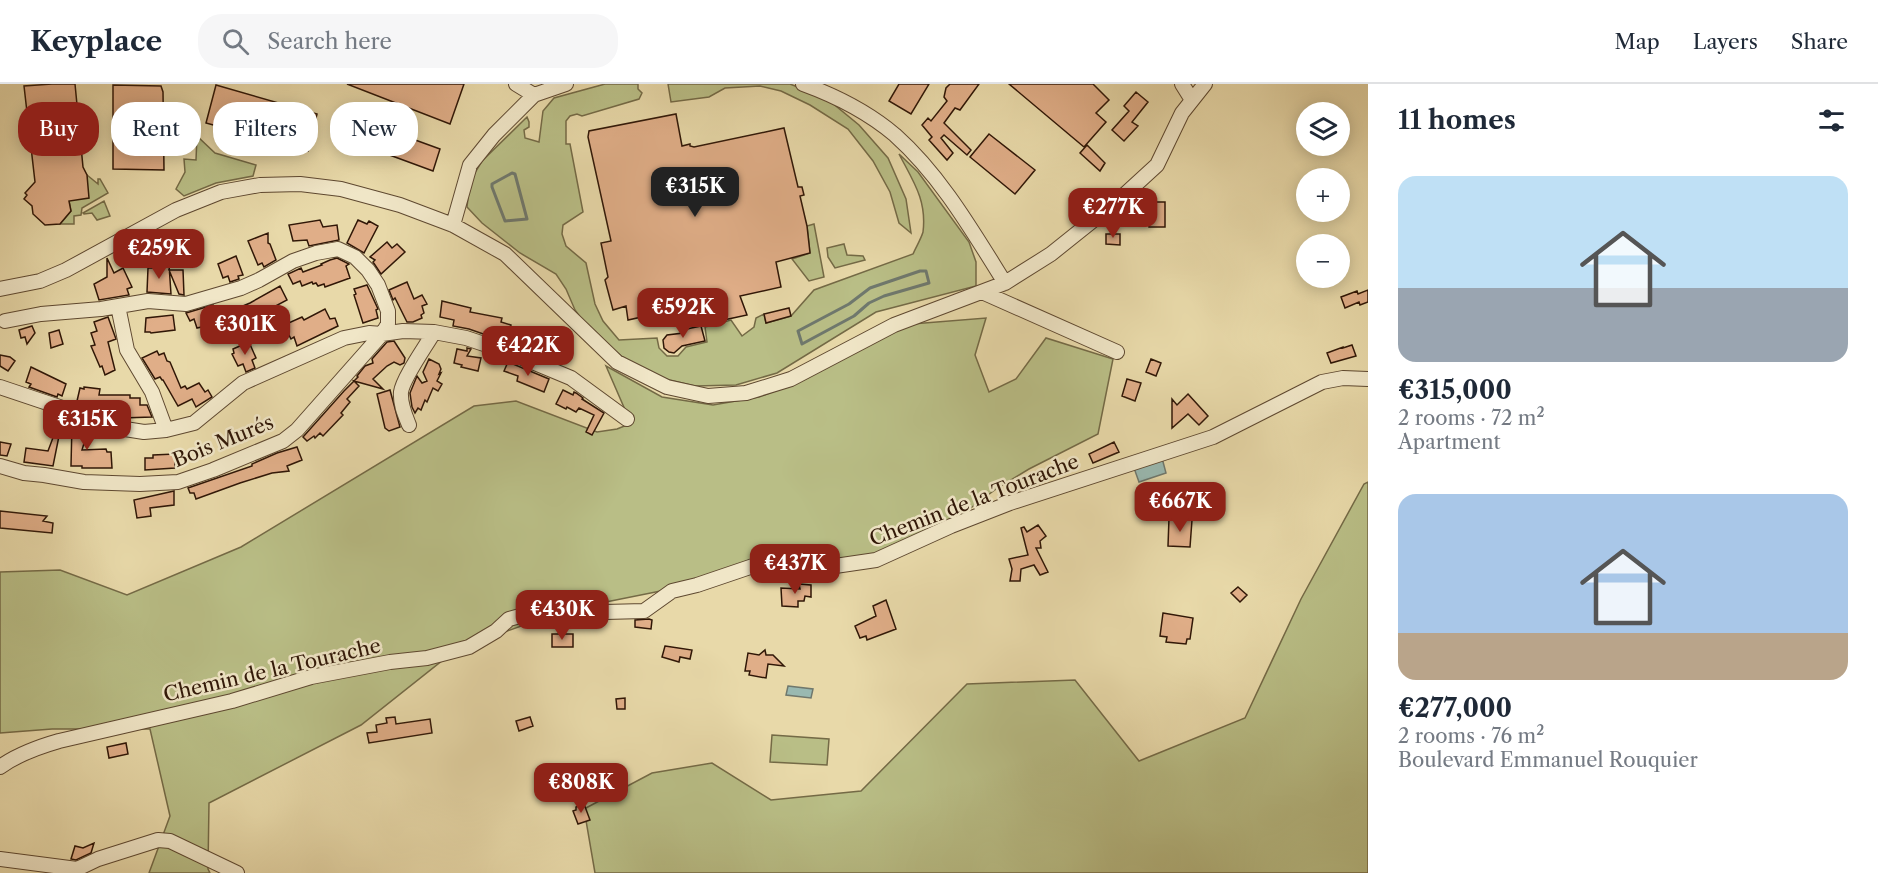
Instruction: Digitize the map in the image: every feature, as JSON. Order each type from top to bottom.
[{"type":"street","points":[[516,84],[534,95]]},
{"type":"street","points":[[453,225],[470,165],[494,135],[534,95],[566,84]]},
{"type":"street","points":[[803,84],[865,112],[896,135],[924,165],[965,219],[1005,282]]},
{"type":"street","points":[[0,289],[40,281],[66,270],[176,210],[221,192],[260,185],[300,184],[341,189],[400,205],[453,225],[505,255],[616,362],[667,387],[708,396],[746,393],[791,379],[894,325],[1005,282],[1051,254],[1121,198],[1157,165],[1182,113],[1199,89],[1182,84]]},
{"type":"street","points":[[5,321],[41,314],[148,301],[186,304],[241,288],[293,261],[316,253],[338,249],[355,257],[378,285],[388,311],[388,324],[382,334]]},
{"type":"street","points":[[982,292],[1117,352]]},
{"type":"street","name":"Bois Murés","points":[[118,306],[127,350],[152,392],[166,430]]},
{"type":"street","points":[[409,425],[402,407],[401,391],[434,332]]},
{"type":"street","name":"Bois Murés","points":[[0,387],[124,429],[144,432],[166,430],[194,423],[243,383],[344,338],[369,333],[434,332],[466,338],[571,378],[627,419]]},
{"type":"street","name":"Bois Murés","points":[[0,466],[24,473],[84,482],[140,484],[178,482],[282,441],[297,430],[382,334]]},
{"type":"street","name":"Chemin de la Tourache","points":[[0,767],[10,759],[32,749],[59,741],[232,701],[311,677],[390,662],[427,658],[469,647],[496,631],[509,620],[527,614],[644,611],[672,591],[753,566],[801,571],[876,560],[951,526],[1010,503],[1213,436],[1322,382],[1343,378],[1368,379]]},
{"type":"street","points":[[0,859],[77,869],[98,859],[158,840],[170,842],[237,873]]},
{"type":"green space","points":[[605,84],[638,84],[638,89],[642,93],[639,99],[582,116],[577,114],[570,116],[566,121],[566,144],[570,144],[583,212],[563,225],[562,234],[566,246],[586,263],[595,304],[603,321],[619,340],[657,338],[659,348],[667,356],[678,356],[686,347],[707,342],[705,327],[731,320],[742,336],[754,327],[756,318],[764,314],[766,323],[791,316],[814,290],[913,254],[923,232],[923,210],[918,191],[899,154],[918,172],[969,242],[976,262],[976,286],[876,312],[777,373],[736,385],[695,386],[657,377],[624,358],[591,332],[575,310],[566,289],[556,274],[520,253],[482,223],[467,207],[470,181],[482,161],[527,117],[529,127],[524,130],[525,138],[539,142],[543,111],[554,98]]},
{"type":"green space","points":[[668,84],[790,84],[826,98],[859,125],[888,158],[906,199],[911,233],[899,223],[890,192],[873,161],[848,129],[810,105],[781,91],[760,86],[725,88],[709,97],[671,102]]},
{"type":"green space","points":[[201,140],[213,151],[213,156],[225,156],[256,165],[253,176],[216,183],[184,196],[176,189],[185,172],[184,159],[196,160],[196,156],[201,156]]},
{"type":"green space","points":[[87,175],[98,184],[98,179],[100,179],[108,193],[82,208],[81,215],[74,216],[74,224],[60,224],[71,211],[69,201]]},
{"type":"green space","points":[[104,201],[110,216],[97,220],[92,213],[83,213]]},
{"type":"green space","points":[[814,224],[824,277],[809,281],[792,259],[810,253],[807,226]]},
{"type":"green space","points":[[844,244],[847,255],[863,256],[865,260],[835,268],[828,257],[827,248]]},
{"type":"green space","points":[[986,318],[975,355],[989,392],[1016,379],[1046,338],[1113,359],[1098,434],[1029,469],[996,489],[948,525],[855,563],[790,565],[566,610],[457,649],[361,725],[209,803],[208,869],[210,873],[149,873],[170,816],[150,729],[52,729],[0,733],[0,572],[60,570],[127,595],[241,547],[474,406],[516,401],[597,432],[617,429],[627,425],[626,412],[606,366],[662,397],[713,405],[759,397],[798,382],[888,333],[912,324]]},
{"type":"green space","points":[[1368,482],[1368,873],[595,873],[584,809],[652,773],[712,763],[771,800],[861,791],[967,684],[1075,680],[1139,761],[1245,718],[1301,599],[1364,484]]},
{"type":"green space","points":[[772,735],[829,739],[827,765],[770,762]]},
{"type":"water","points":[[1162,458],[1166,473],[1139,482],[1134,468]]},
{"type":"water","points":[[788,686],[813,689],[811,698],[786,695]]},
{"type":"building","points":[[75,84],[77,102],[26,102],[24,86]]},
{"type":"building","points":[[347,84],[464,84],[450,124],[418,112],[418,102],[393,102]]},
{"type":"building","points":[[899,84],[929,84],[911,114],[889,101]]},
{"type":"building","points":[[950,84],[979,84],[960,110],[955,108],[944,123],[971,150],[967,155],[944,135],[941,138],[953,153],[947,160],[929,140],[932,137],[922,125],[928,118],[931,121],[947,101],[944,97],[946,88]]},
{"type":"building","points":[[1009,84],[1093,84],[1109,100],[1096,113],[1106,122],[1084,147]]},
{"type":"building","points":[[113,85],[161,86],[163,92],[163,102],[113,102]]},
{"type":"building","points":[[216,85],[275,102],[213,102],[213,125],[206,123]]},
{"type":"building","points":[[1136,92],[1148,102],[1132,122],[1138,126],[1124,141],[1112,130],[1129,111],[1124,106]]},
{"type":"building","points":[[676,114],[682,146],[690,144],[694,147],[784,128],[798,187],[802,187],[804,195],[800,196],[810,253],[776,262],[781,287],[740,296],[747,315],[705,324],[700,304],[628,320],[626,306],[613,310],[605,280],[608,277],[601,243],[611,241],[588,137],[589,131]]},
{"type":"building","points":[[989,134],[1035,170],[1015,194],[970,157]]},
{"type":"building","points":[[418,141],[440,149],[433,171],[392,156],[418,156]]},
{"type":"building","points":[[1087,145],[1105,163],[1100,171],[1080,153]]},
{"type":"building","points":[[32,156],[82,156],[83,167],[87,175],[89,198],[69,201],[71,211],[60,224],[45,225],[33,214],[32,206],[24,199],[27,195],[25,193],[35,182]]},
{"type":"building","points":[[113,156],[164,156],[164,170],[113,169]]},
{"type":"building","points":[[1148,202],[1165,202],[1165,227],[1149,227]]},
{"type":"building","points":[[320,220],[323,227],[337,225],[339,240],[309,246],[307,240],[293,241],[289,225]]},
{"type":"building","points":[[358,220],[367,224],[369,221],[378,226],[364,253],[347,243]]},
{"type":"building","points":[[268,233],[268,243],[276,260],[264,267],[262,263],[258,265],[248,241]]},
{"type":"building","points":[[1106,234],[1120,234],[1120,245],[1106,244]]},
{"type":"building","points":[[190,237],[195,247],[186,250],[181,241]]},
{"type":"building","points":[[387,242],[392,248],[397,244],[405,252],[381,274],[373,262],[375,260],[370,257]]},
{"type":"building","points":[[236,256],[243,275],[230,282],[228,276],[223,278],[218,264]]},
{"type":"building","points":[[107,258],[114,273],[123,268],[132,287],[127,289],[129,295],[99,300],[94,284],[107,277]]},
{"type":"building","points":[[337,258],[349,264],[346,266],[350,278],[325,287],[324,284],[318,286],[312,282],[302,286],[300,281],[293,284],[288,274],[301,268],[303,272]]},
{"type":"building","points":[[160,265],[169,265],[171,294],[147,292],[148,268],[159,268]]},
{"type":"building","points":[[169,270],[183,270],[184,295],[179,294]]},
{"type":"building","points":[[407,282],[414,299],[422,295],[427,304],[422,306],[424,313],[421,315],[422,318],[413,322],[407,322],[389,290]]},
{"type":"building","points":[[367,285],[378,309],[376,310],[378,318],[363,323],[354,289]]},
{"type":"building","points":[[280,286],[287,300],[257,316],[257,314],[238,321],[239,324],[231,327],[229,325],[219,329],[218,325],[214,324],[197,328],[194,319],[190,321],[186,313],[213,305],[214,308],[204,314],[221,306],[224,314]]},
{"type":"building","points":[[1368,290],[1368,302],[1360,305],[1359,302],[1345,308],[1341,297]]},
{"type":"building","points":[[442,301],[471,308],[470,312],[502,318],[501,322],[511,325],[509,336],[527,340],[534,328],[551,339],[542,356],[527,350],[530,345],[515,345],[469,329],[453,326],[454,320],[440,317]]},
{"type":"building","points":[[789,308],[791,316],[766,323],[764,314]]},
{"type":"building","points":[[325,309],[330,319],[335,318],[338,326],[297,346],[294,337],[291,339],[284,325],[302,317],[304,320]]},
{"type":"building","points":[[173,315],[175,330],[145,332],[146,318]]},
{"type":"building","points":[[108,317],[116,339],[108,342],[115,370],[105,375],[91,346],[95,345],[91,333],[97,331],[94,322]]},
{"type":"building","points":[[32,326],[35,333],[27,344],[25,337],[21,338],[19,330]]},
{"type":"building","points":[[701,326],[705,341],[682,346],[674,353],[664,348],[663,340],[667,335],[683,333],[682,330]]},
{"type":"building","points":[[59,330],[63,344],[51,348],[49,333]]},
{"type":"building","points":[[394,341],[405,358],[404,363],[400,365],[394,362],[373,379],[383,389],[354,381],[365,366],[373,363],[372,359],[387,342]]},
{"type":"building","points":[[249,342],[256,358],[252,360],[255,368],[246,372],[243,364],[238,366],[232,354],[233,349]]},
{"type":"building","points":[[1352,345],[1356,356],[1331,363],[1327,353]]},
{"type":"building","points":[[467,348],[471,349],[467,356],[481,358],[478,371],[454,363],[457,349],[467,351]]},
{"type":"building","points":[[157,351],[159,355],[164,353],[167,361],[170,362],[181,388],[185,386],[187,389],[199,383],[205,392],[208,390],[212,397],[196,407],[192,399],[178,406],[163,380],[160,377],[155,379],[142,358]]},
{"type":"building","points":[[0,355],[10,357],[15,361],[8,371],[0,366]]},
{"type":"building","points":[[429,359],[439,364],[441,369],[439,374],[441,373],[437,381],[442,384],[438,391],[433,388],[427,402],[425,400],[421,410],[418,408],[415,413],[410,393],[417,376],[422,383],[427,381],[423,372]]},
{"type":"building","points":[[1151,359],[1161,363],[1156,376],[1146,372]]},
{"type":"building","points":[[508,362],[549,379],[544,392],[517,381],[518,376],[504,371]]},
{"type":"building","points":[[31,367],[66,384],[62,396],[58,394],[57,397],[29,387],[31,384],[26,382]]},
{"type":"building","points":[[1127,379],[1141,383],[1135,401],[1122,396]]},
{"type":"building","points":[[354,381],[359,386],[347,399],[350,402],[341,413],[343,415],[323,436],[320,433],[307,441],[303,437]]},
{"type":"building","points":[[84,387],[100,389],[99,395],[130,395],[130,398],[140,398],[140,405],[147,405],[152,417],[121,418],[115,416],[115,411],[110,408],[92,404],[91,408],[82,405],[82,402],[77,401],[80,388],[84,389]]},
{"type":"building","points":[[390,390],[400,427],[389,431],[385,428],[377,394]]},
{"type":"building","points":[[563,390],[573,395],[574,392],[576,393],[604,413],[592,435],[586,432],[594,415],[579,408],[576,412],[556,404]]},
{"type":"building","points":[[1188,394],[1208,416],[1199,425],[1188,414],[1172,428],[1172,399],[1177,405]]},
{"type":"building","points":[[75,422],[89,427],[82,450],[106,449],[107,452],[111,452],[112,468],[71,466],[72,423],[75,424]]},
{"type":"building","points":[[54,435],[59,436],[53,466],[24,462],[26,448],[48,451]]},
{"type":"building","points":[[0,442],[11,444],[7,456],[0,455]]},
{"type":"building","points":[[1114,442],[1119,452],[1093,463],[1089,454]]},
{"type":"building","points":[[297,447],[302,460],[287,466],[289,471],[272,473],[196,499],[194,493],[190,493],[188,488],[252,466],[277,453]]},
{"type":"building","points":[[175,454],[175,468],[145,470],[145,458],[153,458],[153,455]]},
{"type":"building","points":[[174,491],[174,505],[150,508],[151,516],[137,518],[134,500]]},
{"type":"building","points":[[0,511],[47,516],[43,521],[53,523],[52,533],[0,528]]},
{"type":"building","points":[[1169,518],[1192,520],[1190,547],[1168,546]]},
{"type":"building","points":[[1038,525],[1046,536],[1040,541],[1041,548],[1036,548],[1048,572],[1040,575],[1034,565],[1021,569],[1020,581],[1010,581],[1012,569],[1009,559],[1028,555],[1021,528],[1024,527],[1027,532]]},
{"type":"building","points":[[799,584],[811,585],[811,597],[805,596],[804,601],[798,601],[798,607],[782,606],[781,588],[800,589]]},
{"type":"building","points":[[1238,587],[1247,595],[1240,602],[1231,593]]},
{"type":"building","points":[[886,600],[896,629],[867,640],[866,636],[860,638],[855,626],[876,616],[873,606]]},
{"type":"building","points":[[1163,613],[1193,618],[1190,639],[1187,639],[1186,644],[1166,642],[1167,637],[1160,636]]},
{"type":"building","points":[[635,620],[652,620],[651,629],[635,627]]},
{"type":"building","points":[[552,634],[573,634],[573,647],[552,647]]},
{"type":"building","points":[[665,646],[692,650],[690,659],[680,657],[679,662],[662,657]]},
{"type":"building","points":[[765,650],[766,655],[773,655],[784,666],[768,664],[766,678],[749,675],[750,671],[745,671],[748,653],[759,655]]},
{"type":"building","points":[[625,698],[625,709],[617,709],[616,699]]},
{"type":"building","points":[[395,717],[396,724],[430,719],[432,733],[369,743],[367,733],[377,732],[376,725],[387,723],[386,718]]},
{"type":"building","points":[[530,717],[533,726],[519,731],[516,721]]},
{"type":"building","points":[[126,743],[128,754],[109,758],[107,747]]},
{"type":"building","points":[[584,804],[590,820],[578,824],[573,811]]},
{"type":"building","points":[[94,843],[91,853],[76,860],[71,859],[75,846],[83,848]]},
{"type":"waterway","points":[[512,173],[515,174],[527,219],[505,221],[492,184],[512,173]]},
{"type":"waterway","points":[[920,271],[926,271],[929,283],[884,296],[869,303],[854,316],[802,344],[798,331],[849,304],[870,288],[920,271]]}]
